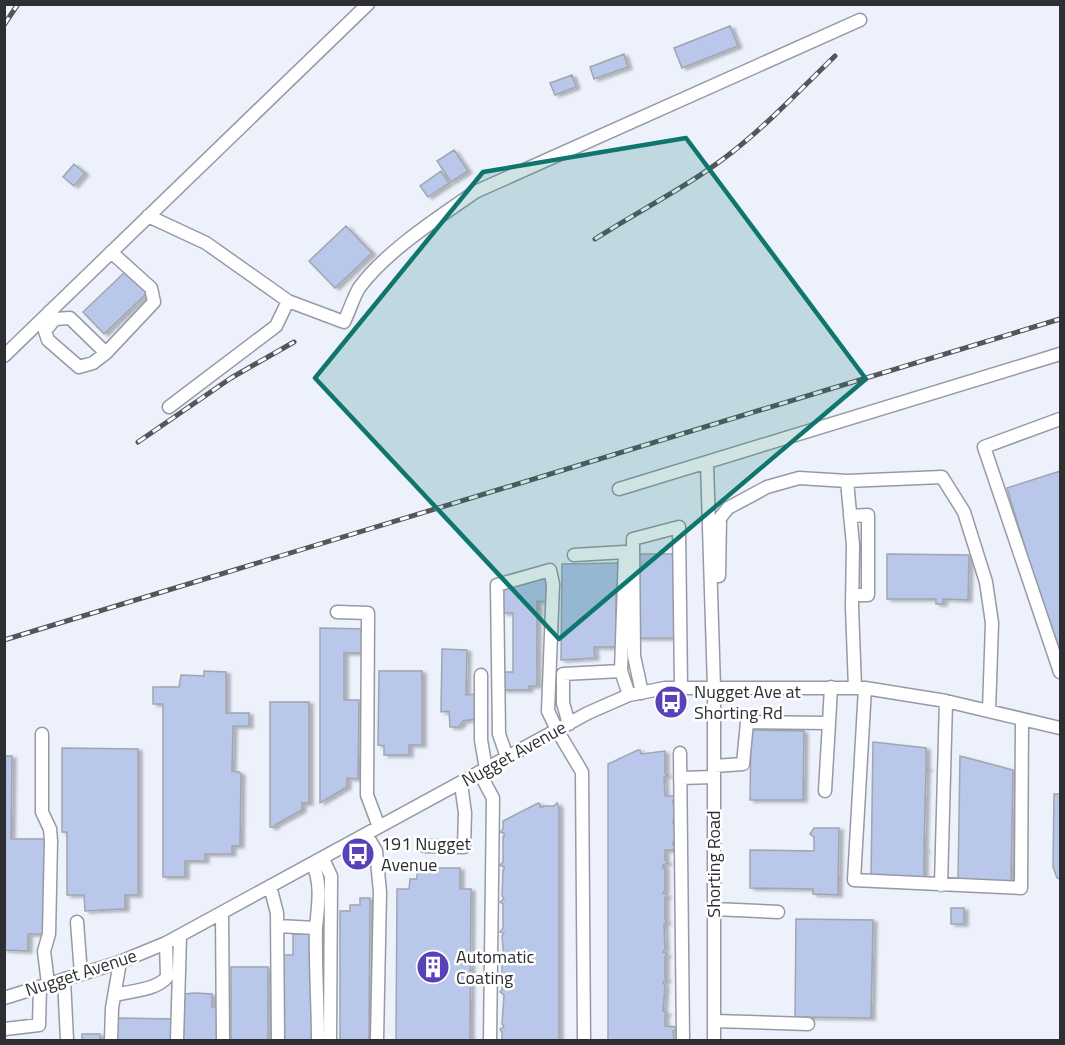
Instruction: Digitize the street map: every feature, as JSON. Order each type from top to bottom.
[{"type":"street","points":[[4,356],[52,315],[111,252],[368,4]]},
{"type":"street","points":[[148,216],[206,243],[288,301],[344,322],[358,291],[381,265],[432,221],[475,192],[860,21]]},
{"type":"street","points":[[52,315],[45,331],[48,340],[79,367],[93,363],[106,353],[154,302],[151,288],[111,252]]},
{"type":"street","points":[[168,407],[276,326],[288,301]]},
{"type":"street","points":[[52,315],[70,318],[106,353]]},
{"type":"street","points":[[619,489],[1060,354]]},
{"type":"street","points":[[1060,419],[984,447],[1060,672]]},
{"type":"street","points":[[707,463],[712,620]]},
{"type":"street","points":[[712,620],[718,611],[720,519],[728,508],[767,487],[799,478],[848,482],[942,477],[964,512],[986,582],[992,623],[989,711]]},
{"type":"street","points":[[848,482],[853,545],[852,601],[860,688],[854,880],[1021,888],[1022,719]]},
{"type":"street","points":[[850,516],[868,515],[868,595],[852,601]]},
{"type":"street","points":[[642,693],[634,656],[633,539],[679,527],[681,687]]},
{"type":"street","points":[[574,555],[625,552],[621,671],[629,695]]},
{"type":"street","points":[[507,757],[499,734],[498,585],[550,570],[553,584],[548,711],[556,730],[582,772],[584,1041]]},
{"type":"street","points":[[337,612],[369,613],[367,795],[379,827]]},
{"type":"street","name":"Shorting Road","points":[[712,620],[714,1041]]},
{"type":"street","points":[[569,724],[563,704],[563,674],[621,671]]},
{"type":"street","points":[[482,675],[483,770],[493,798],[490,1041]]},
{"type":"street","name":"Nugget Avenue","points":[[4,998],[120,962],[166,943],[461,784],[556,730],[629,695],[681,687],[860,688],[946,701],[1060,728]]},
{"type":"street","points":[[825,791],[831,687]]},
{"type":"street","points":[[941,885],[946,701]]},
{"type":"street","points":[[680,778],[743,764],[747,722],[829,723]]},
{"type":"street","points":[[5,1029],[39,1025],[44,986],[44,951],[49,934],[51,841],[50,829],[42,812],[42,734]]},
{"type":"street","points":[[680,753],[683,1041]]},
{"type":"street","points":[[425,846],[464,847],[465,813],[461,784]]},
{"type":"street","points":[[366,834],[376,851],[380,892],[377,1041]]},
{"type":"street","points":[[318,861],[320,901],[316,928],[318,1041]]},
{"type":"street","points":[[318,861],[331,876],[330,1041]]},
{"type":"street","points":[[270,886],[277,914],[278,1041]]},
{"type":"street","points":[[714,909],[778,912]]},
{"type":"street","points":[[222,913],[223,1041]]},
{"type":"street","points":[[77,922],[81,974]]},
{"type":"street","points":[[277,926],[316,928]]},
{"type":"street","points":[[177,1041],[180,936]]},
{"type":"street","points":[[115,995],[164,982],[167,977],[166,943]]},
{"type":"street","points":[[111,1041],[112,1008],[120,962]]},
{"type":"street","points":[[64,979],[67,1041]]},
{"type":"street","points":[[4,1021],[5,1041]]},
{"type":"street","points":[[714,1022],[808,1024]]},
{"type":"highlighted area","points":[[686,138],[866,379],[559,639],[315,378],[483,172]]},
{"type":"building","points":[[730,26],[738,46],[682,68],[674,48]]},
{"type":"building","points":[[624,54],[628,67],[594,79],[590,67]]},
{"type":"building","points":[[572,75],[576,87],[555,95],[550,83]]},
{"type":"building","points":[[454,150],[468,171],[451,182],[437,161]]},
{"type":"building","points":[[74,164],[85,173],[74,186],[63,177]]},
{"type":"building","points":[[441,171],[449,183],[428,197],[420,186]]},
{"type":"building","points":[[346,226],[372,253],[335,288],[309,261]]},
{"type":"building","points":[[126,271],[147,293],[104,334],[83,312]]},
{"type":"building","points":[[1060,471],[1060,658],[1059,659],[1007,488]]},
{"type":"building","points":[[636,554],[675,554],[675,638],[636,638]]},
{"type":"building","points":[[887,554],[969,555],[968,600],[943,599],[943,604],[936,604],[936,599],[887,599]]},
{"type":"building","points":[[623,563],[623,592],[616,592],[616,647],[594,647],[595,658],[561,660],[562,564]]},
{"type":"building","points":[[547,577],[547,602],[537,601],[537,686],[529,686],[529,690],[503,690],[503,672],[513,672],[513,613],[503,613],[503,590]]},
{"type":"building","points":[[320,628],[364,629],[364,653],[344,653],[344,700],[359,700],[358,779],[347,778],[347,787],[320,803]]},
{"type":"building","points":[[442,649],[467,650],[466,695],[475,694],[475,719],[463,721],[459,727],[450,727],[449,711],[441,712]]},
{"type":"building","points":[[204,671],[226,672],[226,713],[249,713],[249,726],[233,726],[232,771],[241,774],[240,846],[232,846],[232,854],[205,854],[205,861],[185,861],[185,877],[163,877],[163,704],[153,704],[153,687],[179,687],[181,675],[204,676]]},
{"type":"building","points":[[379,671],[422,671],[422,745],[409,745],[409,755],[384,755],[384,746],[378,745]]},
{"type":"building","points":[[270,702],[309,702],[309,803],[302,803],[302,810],[275,827],[270,827]]},
{"type":"building","points":[[751,730],[804,731],[803,800],[750,800]]},
{"type":"building","points":[[873,742],[926,748],[926,767],[928,769],[926,769],[924,879],[871,877]]},
{"type":"building","points":[[62,748],[138,749],[138,895],[125,895],[125,909],[85,911],[84,895],[67,895],[67,832],[62,832]]},
{"type":"building","points":[[638,750],[641,754],[665,751],[665,773],[668,775],[664,777],[665,796],[675,796],[676,801],[673,801],[675,804],[673,823],[677,823],[673,845],[676,845],[676,850],[665,850],[665,860],[668,863],[663,865],[665,890],[663,893],[667,896],[665,898],[665,919],[667,922],[664,924],[665,949],[663,952],[667,954],[665,978],[667,980],[663,982],[665,986],[663,1011],[667,1013],[665,1026],[677,1027],[673,1031],[674,1040],[608,1040],[608,764]]},
{"type":"building","points":[[4,756],[12,756],[11,839],[46,839],[45,934],[28,934],[28,951],[4,950]]},
{"type":"building","points":[[960,756],[1013,770],[1011,882],[958,880]]},
{"type":"building","points":[[1054,794],[1060,794],[1060,879],[1057,878],[1053,867]]},
{"type":"building","points":[[538,803],[540,807],[543,807],[554,806],[557,803],[559,807],[559,1040],[502,1040],[500,1029],[504,1027],[502,1024],[504,995],[500,992],[502,990],[502,965],[500,962],[504,961],[502,936],[504,933],[500,932],[503,928],[503,904],[500,902],[504,899],[502,896],[504,867],[500,865],[503,862],[504,833],[500,832],[503,829],[503,821]]},
{"type":"building","points":[[814,828],[839,828],[838,895],[813,894],[813,889],[750,888],[750,850],[814,851],[814,837],[810,834]]},
{"type":"building","name":"Automatic Coating","points":[[417,868],[460,868],[460,889],[471,889],[470,1040],[396,1040],[397,889],[409,889],[410,879],[417,879]]},
{"type":"building","points":[[360,898],[370,898],[369,1040],[340,1040],[340,911],[350,911],[350,905],[360,905]]},
{"type":"building","points":[[951,908],[964,908],[964,924],[951,924]]},
{"type":"building","points":[[796,919],[873,920],[871,1018],[795,1017]]},
{"type":"building","points":[[293,934],[313,934],[314,1040],[283,1040],[283,955],[293,955]]},
{"type":"building","points":[[231,967],[268,967],[268,1040],[231,1040]]},
{"type":"building","points":[[183,994],[212,994],[212,1007],[219,1007],[219,1040],[183,1040]]},
{"type":"building","points":[[116,1018],[173,1019],[172,1040],[116,1040]]},
{"type":"building","points":[[82,1034],[100,1034],[100,1040],[82,1040]]},
{"type":"railway","points":[[4,25],[18,4]]},
{"type":"railway","points":[[595,239],[681,187],[731,153],[835,56]]},
{"type":"railway","points":[[4,640],[1060,319]]},
{"type":"railway","points":[[138,442],[231,378],[294,342]]},
{"type":"place","name":"Nugget Ave at Shorting Rd","points":[[671,702]]},
{"type":"place","name":"191 Nugget Avenue","points":[[358,854]]},
{"type":"place","name":"Automatic Coating","points":[[433,967]]}]
